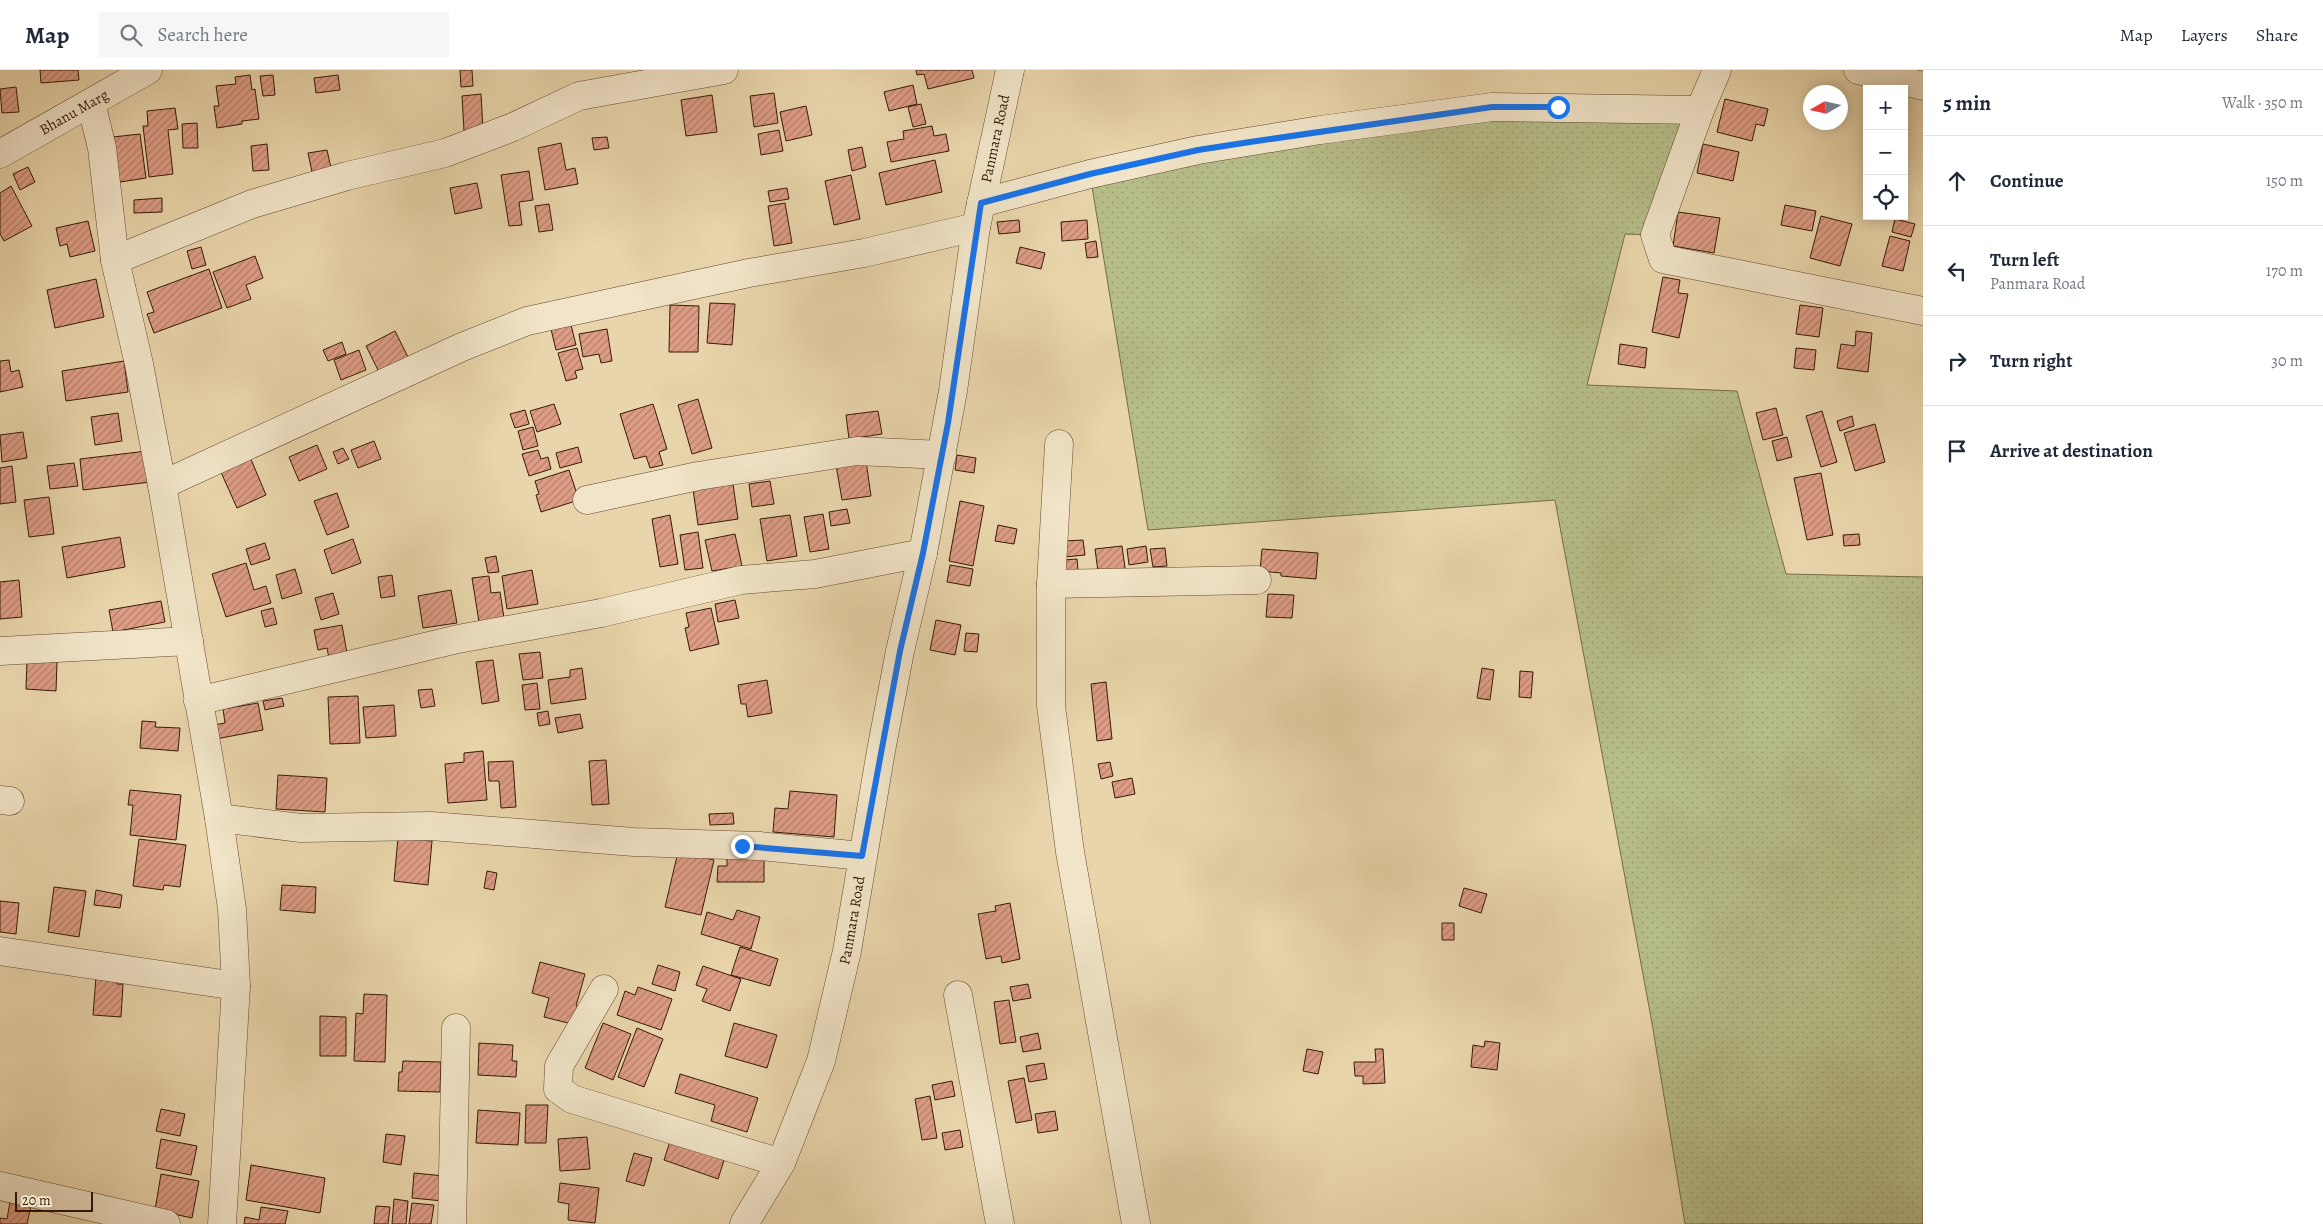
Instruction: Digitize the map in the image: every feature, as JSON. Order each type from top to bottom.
[{"type":"street","name":"Bhanu Marg","points":[[0,154],[148,70]]},
{"type":"street","points":[[115,260],[252,204],[347,176],[445,153],[513,127],[579,96],[717,70]]},
{"type":"street","name":"Panmara Road","points":[[744,1224],[781,1163],[821,1061],[847,951],[862,856],[898,660],[923,553],[942,455],[978,215],[1010,70]]},
{"type":"street","points":[[1717,70],[1700,110],[1655,235],[1663,259],[1923,311]]},
{"type":"street","points":[[1858,70],[1923,86]]},
{"type":"street","points":[[91,103],[102,148],[115,260],[139,364],[162,485],[219,818],[232,909],[236,986],[222,1224]]},
{"type":"street","points":[[162,485],[462,347],[527,321],[749,273],[864,253],[978,215],[1090,174],[1198,150],[1320,130],[1492,107],[1700,110]]},
{"type":"street","points":[[1059,444],[1051,584],[1051,706],[1067,833],[1136,1224]]},
{"type":"street","points":[[587,500],[698,476],[857,451],[942,455]]},
{"type":"street","points":[[198,701],[458,639],[602,614],[741,580],[816,574],[923,553]]},
{"type":"street","points":[[1051,584],[1256,580]]},
{"type":"street","points":[[0,651],[189,641]]},
{"type":"street","points":[[219,818],[301,828],[431,826],[634,842],[760,846],[862,856]]},
{"type":"street","points":[[0,951],[236,986]]},
{"type":"street","points":[[604,989],[559,1066],[558,1089],[572,1098],[781,1163]]},
{"type":"street","points":[[958,994],[1000,1224]]},
{"type":"street","points":[[452,1224],[456,1028]]},
{"type":"street","points":[[0,1186],[166,1224]]},
{"type":"green space","points":[[1492,107],[1700,110],[1655,235],[1625,234],[1587,385],[1737,391],[1786,574],[1923,577],[1923,1224],[1685,1224],[1652,1023],[1555,500],[1148,530],[1090,174]]},
{"type":"building","points":[[40,70],[78,70],[79,80],[41,83]]},
{"type":"building","points":[[460,70],[472,70],[473,86],[461,87]]},
{"type":"building","points":[[916,70],[972,70],[974,78],[928,89],[924,74],[917,75]]},
{"type":"building","points":[[250,75],[252,90],[255,89],[259,119],[242,121],[242,124],[217,128],[214,106],[219,106],[216,86],[236,84],[235,77]]},
{"type":"building","points":[[273,75],[275,95],[263,96],[260,76]]},
{"type":"building","points":[[338,75],[340,90],[316,93],[314,78]]},
{"type":"building","points":[[913,85],[917,104],[889,111],[884,92]]},
{"type":"building","points":[[16,87],[19,112],[2,113],[0,89]]},
{"type":"building","points":[[774,93],[778,123],[754,127],[750,96]]},
{"type":"building","points":[[481,94],[483,130],[464,131],[462,96]]},
{"type":"building","points":[[712,95],[717,132],[686,136],[681,100]]},
{"type":"building","points":[[1725,99],[1768,109],[1764,126],[1756,124],[1752,141],[1717,132]]},
{"type":"building","points":[[921,104],[926,124],[913,127],[908,107]]},
{"type":"building","points":[[806,106],[812,135],[786,141],[780,112]]},
{"type":"building","points":[[175,108],[178,129],[168,130],[173,174],[149,177],[143,126],[148,126],[147,111]]},
{"type":"building","points":[[197,123],[198,148],[183,148],[182,124]]},
{"type":"building","points":[[932,126],[934,136],[946,134],[949,151],[891,162],[887,142],[904,139],[903,131]]},
{"type":"building","points":[[779,130],[783,151],[761,155],[758,134]]},
{"type":"building","points":[[140,134],[146,178],[114,183],[113,137]]},
{"type":"building","points":[[607,137],[609,148],[594,150],[592,138]]},
{"type":"building","points":[[561,143],[566,170],[575,168],[578,184],[545,190],[538,148]]},
{"type":"building","points":[[267,144],[269,170],[253,171],[251,146]]},
{"type":"building","points":[[1703,144],[1739,152],[1733,181],[1697,173]]},
{"type":"building","points":[[862,147],[866,167],[852,171],[848,150]]},
{"type":"building","points":[[327,150],[331,168],[312,172],[308,153]]},
{"type":"building","points":[[935,160],[942,192],[886,205],[879,173]]},
{"type":"building","points":[[28,167],[35,182],[20,190],[13,174]]},
{"type":"building","points":[[529,171],[533,200],[519,202],[522,225],[509,226],[501,175]]},
{"type":"building","points":[[851,175],[860,219],[834,225],[825,181]]},
{"type":"building","points":[[477,183],[482,208],[455,214],[450,188]]},
{"type":"building","points":[[11,186],[32,226],[4,241],[0,234],[0,193]]},
{"type":"building","points":[[787,188],[789,199],[770,202],[768,191]]},
{"type":"building","points":[[162,198],[162,212],[134,213],[134,200]]},
{"type":"building","points":[[785,203],[792,243],[774,246],[768,206]]},
{"type":"building","points":[[549,204],[553,230],[539,232],[535,206]]},
{"type":"building","points":[[1785,205],[1816,211],[1812,231],[1781,225]]},
{"type":"building","points":[[1678,212],[1720,218],[1714,253],[1673,246]]},
{"type":"building","points":[[1821,216],[1852,224],[1840,266],[1810,258]]},
{"type":"building","points":[[1019,220],[1020,232],[999,234],[997,222]]},
{"type":"building","points":[[1087,220],[1088,239],[1062,241],[1061,222]]},
{"type":"building","points":[[1895,220],[1915,224],[1911,237],[1892,232]]},
{"type":"building","points":[[88,221],[95,251],[70,257],[67,244],[60,246],[56,228]]},
{"type":"building","points":[[1890,236],[1910,241],[1903,271],[1882,266]]},
{"type":"building","points":[[1096,241],[1098,257],[1087,258],[1085,243]]},
{"type":"building","points":[[201,247],[206,265],[192,269],[187,251]]},
{"type":"building","points":[[1020,247],[1045,253],[1041,269],[1016,263]]},
{"type":"building","points":[[255,256],[263,278],[246,285],[251,299],[227,308],[213,272]]},
{"type":"building","points":[[209,269],[222,308],[154,333],[147,314],[154,312],[147,292]]},
{"type":"building","points":[[1663,277],[1680,280],[1678,293],[1688,294],[1679,338],[1652,332]]},
{"type":"building","points":[[96,279],[104,317],[55,328],[47,290]]},
{"type":"building","points":[[710,303],[735,304],[732,345],[707,343]]},
{"type":"building","points":[[670,305],[699,306],[698,352],[669,352]]},
{"type":"building","points":[[1800,305],[1823,308],[1819,337],[1796,334]]},
{"type":"building","points":[[570,321],[576,345],[556,350],[550,325]]},
{"type":"building","points":[[607,329],[612,361],[601,363],[599,354],[583,357],[579,334]]},
{"type":"building","points":[[395,331],[409,359],[380,374],[366,346]]},
{"type":"building","points":[[1856,331],[1872,333],[1868,372],[1837,368],[1841,344],[1855,346]]},
{"type":"building","points":[[342,342],[346,354],[328,361],[323,350]]},
{"type":"building","points":[[1620,344],[1647,348],[1645,368],[1618,364]]},
{"type":"building","points":[[577,348],[583,369],[575,371],[577,378],[566,381],[558,353]]},
{"type":"building","points":[[1796,348],[1816,350],[1814,370],[1794,368]]},
{"type":"building","points":[[359,350],[366,370],[341,380],[334,360]]},
{"type":"building","points":[[9,360],[11,372],[19,370],[23,387],[0,392],[0,361]]},
{"type":"building","points":[[124,361],[128,392],[66,401],[62,371]]},
{"type":"building","points":[[698,399],[712,448],[692,454],[678,405]]},
{"type":"building","points":[[554,404],[561,424],[537,432],[530,411]]},
{"type":"building","points":[[653,404],[667,449],[659,452],[663,465],[650,468],[646,456],[634,459],[620,414]]},
{"type":"building","points":[[1776,408],[1783,435],[1763,440],[1756,413]]},
{"type":"building","points":[[525,410],[529,424],[515,428],[510,414]]},
{"type":"building","points":[[878,411],[882,434],[849,439],[846,415]]},
{"type":"building","points":[[1822,411],[1837,462],[1821,467],[1806,416]]},
{"type":"building","points":[[118,413],[122,441],[95,445],[91,417]]},
{"type":"building","points":[[1852,416],[1854,426],[1840,431],[1837,421]]},
{"type":"building","points":[[1875,424],[1885,462],[1855,471],[1844,433]]},
{"type":"building","points":[[533,427],[538,446],[523,450],[518,431]]},
{"type":"building","points":[[23,432],[27,458],[2,462],[0,435]]},
{"type":"building","points":[[1787,437],[1792,457],[1777,461],[1772,441]]},
{"type":"building","points":[[374,441],[381,459],[358,468],[351,450]]},
{"type":"building","points":[[317,445],[327,469],[299,481],[289,457]]},
{"type":"building","points":[[578,447],[582,462],[560,468],[556,453]]},
{"type":"building","points":[[343,448],[349,459],[338,464],[333,452]]},
{"type":"building","points":[[538,450],[541,459],[548,457],[551,469],[529,476],[522,454]]},
{"type":"building","points":[[147,451],[151,482],[83,490],[80,459]]},
{"type":"building","points":[[957,455],[976,458],[974,473],[955,470]]},
{"type":"building","points":[[250,457],[266,495],[237,508],[220,470]]},
{"type":"building","points":[[866,461],[871,496],[842,500],[836,465]]},
{"type":"building","points":[[74,463],[78,486],[50,489],[47,466]]},
{"type":"building","points":[[12,466],[16,502],[0,504],[0,468]]},
{"type":"building","points":[[569,470],[579,500],[541,512],[536,495],[539,494],[535,481]]},
{"type":"building","points":[[1821,473],[1833,535],[1807,540],[1794,478]]},
{"type":"building","points":[[770,481],[774,504],[752,507],[749,484]]},
{"type":"building","points":[[733,484],[738,519],[698,525],[693,489]]},
{"type":"building","points":[[337,493],[349,527],[327,535],[314,501]]},
{"type":"building","points":[[49,497],[54,534],[29,537],[24,500]]},
{"type":"building","points":[[960,501],[984,506],[973,566],[949,561]]},
{"type":"building","points":[[847,509],[850,523],[831,526],[829,512]]},
{"type":"building","points":[[823,514],[829,549],[810,552],[804,517]]},
{"type":"building","points":[[670,515],[678,564],[660,567],[652,519]]},
{"type":"building","points":[[790,515],[797,556],[767,561],[760,519]]},
{"type":"building","points":[[998,525],[1017,529],[1014,544],[995,541]]},
{"type":"building","points":[[698,532],[703,568],[685,570],[680,535]]},
{"type":"building","points":[[735,534],[742,566],[712,571],[705,540]]},
{"type":"building","points":[[1859,534],[1860,545],[1844,546],[1843,535]]},
{"type":"building","points":[[120,537],[125,567],[67,578],[62,547]]},
{"type":"building","points":[[353,539],[361,563],[332,574],[324,550]]},
{"type":"building","points":[[1083,540],[1085,555],[1065,557],[1064,541]]},
{"type":"building","points":[[265,543],[270,559],[251,565],[246,549]]},
{"type":"building","points":[[1122,546],[1126,575],[1099,579],[1095,549]]},
{"type":"building","points":[[1146,546],[1148,562],[1129,565],[1127,549]]},
{"type":"building","points":[[1165,548],[1167,566],[1153,567],[1150,549]]},
{"type":"building","points":[[1262,549],[1318,553],[1316,579],[1281,576],[1281,573],[1260,571]]},
{"type":"building","points":[[496,556],[499,572],[488,573],[485,558]]},
{"type":"building","points":[[1077,559],[1078,570],[1064,571],[1064,560]]},
{"type":"building","points":[[246,563],[254,590],[266,586],[271,603],[226,617],[212,574]]},
{"type":"building","points":[[950,565],[973,569],[970,586],[947,582]]},
{"type":"building","points":[[295,569],[302,593],[282,599],[276,575]]},
{"type":"building","points":[[532,570],[538,604],[507,609],[502,576]]},
{"type":"building","points":[[392,575],[395,596],[381,598],[378,577]]},
{"type":"building","points":[[489,576],[491,593],[500,592],[504,618],[479,622],[472,578]]},
{"type":"building","points":[[19,580],[22,617],[0,619],[0,582]]},
{"type":"building","points":[[451,590],[457,623],[423,628],[418,596]]},
{"type":"building","points":[[333,593],[339,614],[321,620],[315,598]]},
{"type":"building","points":[[1268,594],[1294,595],[1292,618],[1266,617]]},
{"type":"building","points":[[735,600],[739,618],[718,622],[715,604]]},
{"type":"building","points":[[161,601],[165,622],[113,632],[109,610]]},
{"type":"building","points":[[273,608],[277,624],[265,627],[261,611]]},
{"type":"building","points":[[711,608],[719,644],[690,651],[685,628],[689,627],[686,613]]},
{"type":"building","points":[[936,620],[961,625],[955,655],[930,650]]},
{"type":"building","points":[[342,625],[348,659],[330,663],[327,648],[318,650],[314,630]]},
{"type":"building","points":[[966,633],[979,634],[977,652],[964,651]]},
{"type":"building","points":[[540,652],[543,678],[523,680],[519,654]]},
{"type":"building","points":[[27,660],[57,662],[56,691],[26,689]]},
{"type":"building","points":[[493,660],[499,701],[482,704],[476,662]]},
{"type":"building","points":[[582,668],[586,699],[551,704],[548,680],[570,677],[570,670]]},
{"type":"building","points":[[1482,668],[1494,670],[1490,700],[1477,698]]},
{"type":"building","points":[[1520,671],[1533,672],[1531,698],[1519,697]]},
{"type":"building","points":[[767,680],[772,713],[748,717],[746,704],[741,704],[738,685]]},
{"type":"building","points":[[1106,682],[1112,739],[1097,741],[1091,684]]},
{"type":"building","points":[[537,683],[540,709],[525,710],[522,685]]},
{"type":"building","points":[[432,689],[435,706],[421,708],[418,690]]},
{"type":"building","points":[[358,696],[360,743],[330,744],[328,697]]},
{"type":"building","points":[[282,698],[284,706],[265,710],[263,701]]},
{"type":"building","points":[[258,703],[263,730],[216,739],[214,725],[225,723],[223,709]]},
{"type":"building","points":[[394,705],[396,736],[366,738],[363,707]]},
{"type":"building","points":[[548,711],[550,724],[539,726],[537,713]]},
{"type":"building","points":[[580,714],[583,728],[558,733],[555,718]]},
{"type":"building","points":[[142,721],[156,722],[155,727],[180,728],[178,751],[140,748]]},
{"type":"building","points":[[483,751],[487,800],[448,803],[445,764],[464,762],[464,753]]},
{"type":"building","points":[[606,760],[609,804],[592,805],[589,761]]},
{"type":"building","points":[[513,761],[516,807],[501,808],[499,781],[489,781],[488,762]]},
{"type":"building","points":[[1110,762],[1113,776],[1101,779],[1098,764]]},
{"type":"building","points":[[278,775],[327,778],[325,812],[276,809]]},
{"type":"building","points":[[1132,778],[1135,794],[1115,798],[1112,782]]},
{"type":"building","points":[[130,790],[181,795],[176,840],[130,835],[133,805],[128,805]]},
{"type":"building","points":[[790,791],[837,795],[834,837],[773,832],[775,808],[788,809]]},
{"type":"building","points":[[733,813],[734,824],[710,825],[709,814]]},
{"type":"building","points":[[398,838],[432,841],[428,885],[394,881]]},
{"type":"building","points":[[139,839],[186,845],[180,887],[164,885],[163,890],[133,886]]},
{"type":"building","points":[[678,852],[714,860],[701,915],[665,907]]},
{"type":"building","points":[[727,858],[764,858],[764,882],[717,882],[718,866],[727,866]]},
{"type":"building","points":[[487,871],[497,873],[494,890],[484,888]]},
{"type":"building","points":[[282,885],[316,887],[315,913],[280,910]]},
{"type":"building","points":[[54,887],[86,891],[79,937],[48,932]]},
{"type":"building","points":[[1464,888],[1487,894],[1481,913],[1459,906]]},
{"type":"building","points":[[96,890],[122,895],[120,908],[94,905]]},
{"type":"building","points":[[0,901],[19,903],[16,934],[0,932]]},
{"type":"building","points":[[1010,903],[1020,959],[1002,963],[1001,956],[986,959],[978,914],[996,911],[995,906]]},
{"type":"building","points":[[737,910],[760,917],[751,949],[701,934],[707,912],[733,920]]},
{"type":"building","points":[[1442,923],[1454,923],[1454,940],[1442,940]]},
{"type":"building","points":[[740,947],[778,959],[770,986],[731,975]]},
{"type":"building","points":[[540,962],[585,974],[576,1006],[585,1008],[580,1026],[544,1017],[549,998],[532,993]]},
{"type":"building","points":[[658,965],[680,972],[675,991],[652,984]]},
{"type":"building","points":[[703,966],[741,979],[730,1011],[702,1001],[707,989],[696,985]]},
{"type":"building","points":[[96,977],[117,978],[117,984],[123,984],[121,1017],[93,1015]]},
{"type":"building","points":[[1028,984],[1031,998],[1013,1001],[1010,987]]},
{"type":"building","points":[[638,987],[672,999],[661,1030],[617,1015],[625,991],[635,995]]},
{"type":"building","points":[[364,994],[387,995],[385,1062],[354,1061],[356,1013],[363,1014]]},
{"type":"building","points":[[1009,1000],[1016,1042],[1000,1044],[994,1002]]},
{"type":"building","points":[[320,1016],[346,1017],[346,1056],[320,1056]]},
{"type":"building","points":[[603,1023],[631,1034],[613,1080],[585,1068]]},
{"type":"building","points":[[734,1023],[777,1035],[767,1068],[725,1056]]},
{"type":"building","points":[[637,1028],[663,1039],[644,1087],[618,1077]]},
{"type":"building","points":[[1038,1033],[1041,1049],[1023,1052],[1020,1037]]},
{"type":"building","points":[[1485,1041],[1500,1043],[1497,1070],[1471,1067],[1473,1045],[1484,1047]]},
{"type":"building","points":[[479,1043],[513,1045],[512,1061],[517,1061],[516,1077],[478,1075]]},
{"type":"building","points":[[1307,1049],[1323,1052],[1318,1074],[1303,1071]]},
{"type":"building","points":[[1375,1049],[1383,1049],[1385,1083],[1363,1084],[1363,1076],[1355,1076],[1354,1062],[1376,1062]]},
{"type":"building","points":[[403,1061],[441,1062],[440,1092],[398,1091],[399,1072],[402,1072]]},
{"type":"building","points":[[1044,1063],[1047,1079],[1029,1082],[1026,1066]]},
{"type":"building","points":[[680,1074],[758,1098],[747,1132],[711,1121],[715,1105],[675,1093]]},
{"type":"building","points":[[1024,1078],[1032,1120],[1016,1123],[1008,1081]]},
{"type":"building","points":[[952,1081],[955,1096],[935,1100],[932,1085]]},
{"type":"building","points":[[930,1096],[937,1138],[922,1140],[915,1099]]},
{"type":"building","points":[[526,1105],[548,1105],[546,1143],[525,1143]]},
{"type":"building","points":[[161,1109],[185,1114],[180,1136],[156,1131]]},
{"type":"building","points":[[478,1110],[520,1113],[518,1145],[476,1143]]},
{"type":"building","points":[[1055,1111],[1058,1130],[1038,1133],[1035,1114]]},
{"type":"building","points":[[960,1130],[963,1147],[945,1150],[942,1133]]},
{"type":"building","points":[[673,1132],[727,1151],[718,1179],[664,1160]]},
{"type":"building","points":[[386,1134],[405,1136],[401,1165],[383,1162]]},
{"type":"building","points":[[587,1137],[590,1169],[560,1171],[558,1139]]},
{"type":"building","points":[[161,1139],[197,1146],[191,1175],[156,1168]]},
{"type":"building","points":[[634,1153],[652,1158],[644,1186],[626,1181]]},
{"type":"building","points":[[251,1165],[325,1178],[320,1213],[246,1200]]},
{"type":"building","points":[[414,1173],[445,1176],[443,1201],[412,1198]]},
{"type":"building","points":[[161,1174],[199,1181],[192,1218],[155,1210]]},
{"type":"building","points":[[560,1183],[599,1188],[595,1223],[568,1220],[569,1204],[558,1202]]},
{"type":"building","points":[[394,1199],[408,1201],[406,1224],[392,1224]]},
{"type":"building","points":[[10,1202],[31,1206],[27,1224],[0,1224],[0,1218],[7,1219]]},
{"type":"building","points":[[412,1203],[434,1205],[431,1224],[409,1224]]},
{"type":"building","points":[[376,1206],[390,1207],[388,1224],[374,1224]]},
{"type":"building","points":[[261,1207],[288,1211],[285,1224],[244,1224],[245,1217],[259,1220]]},
{"type":"route","points":[[742,846],[862,856],[900,651],[923,553],[948,423],[981,203],[1090,174],[1198,150],[1320,130],[1492,107],[1558,107]]}]
